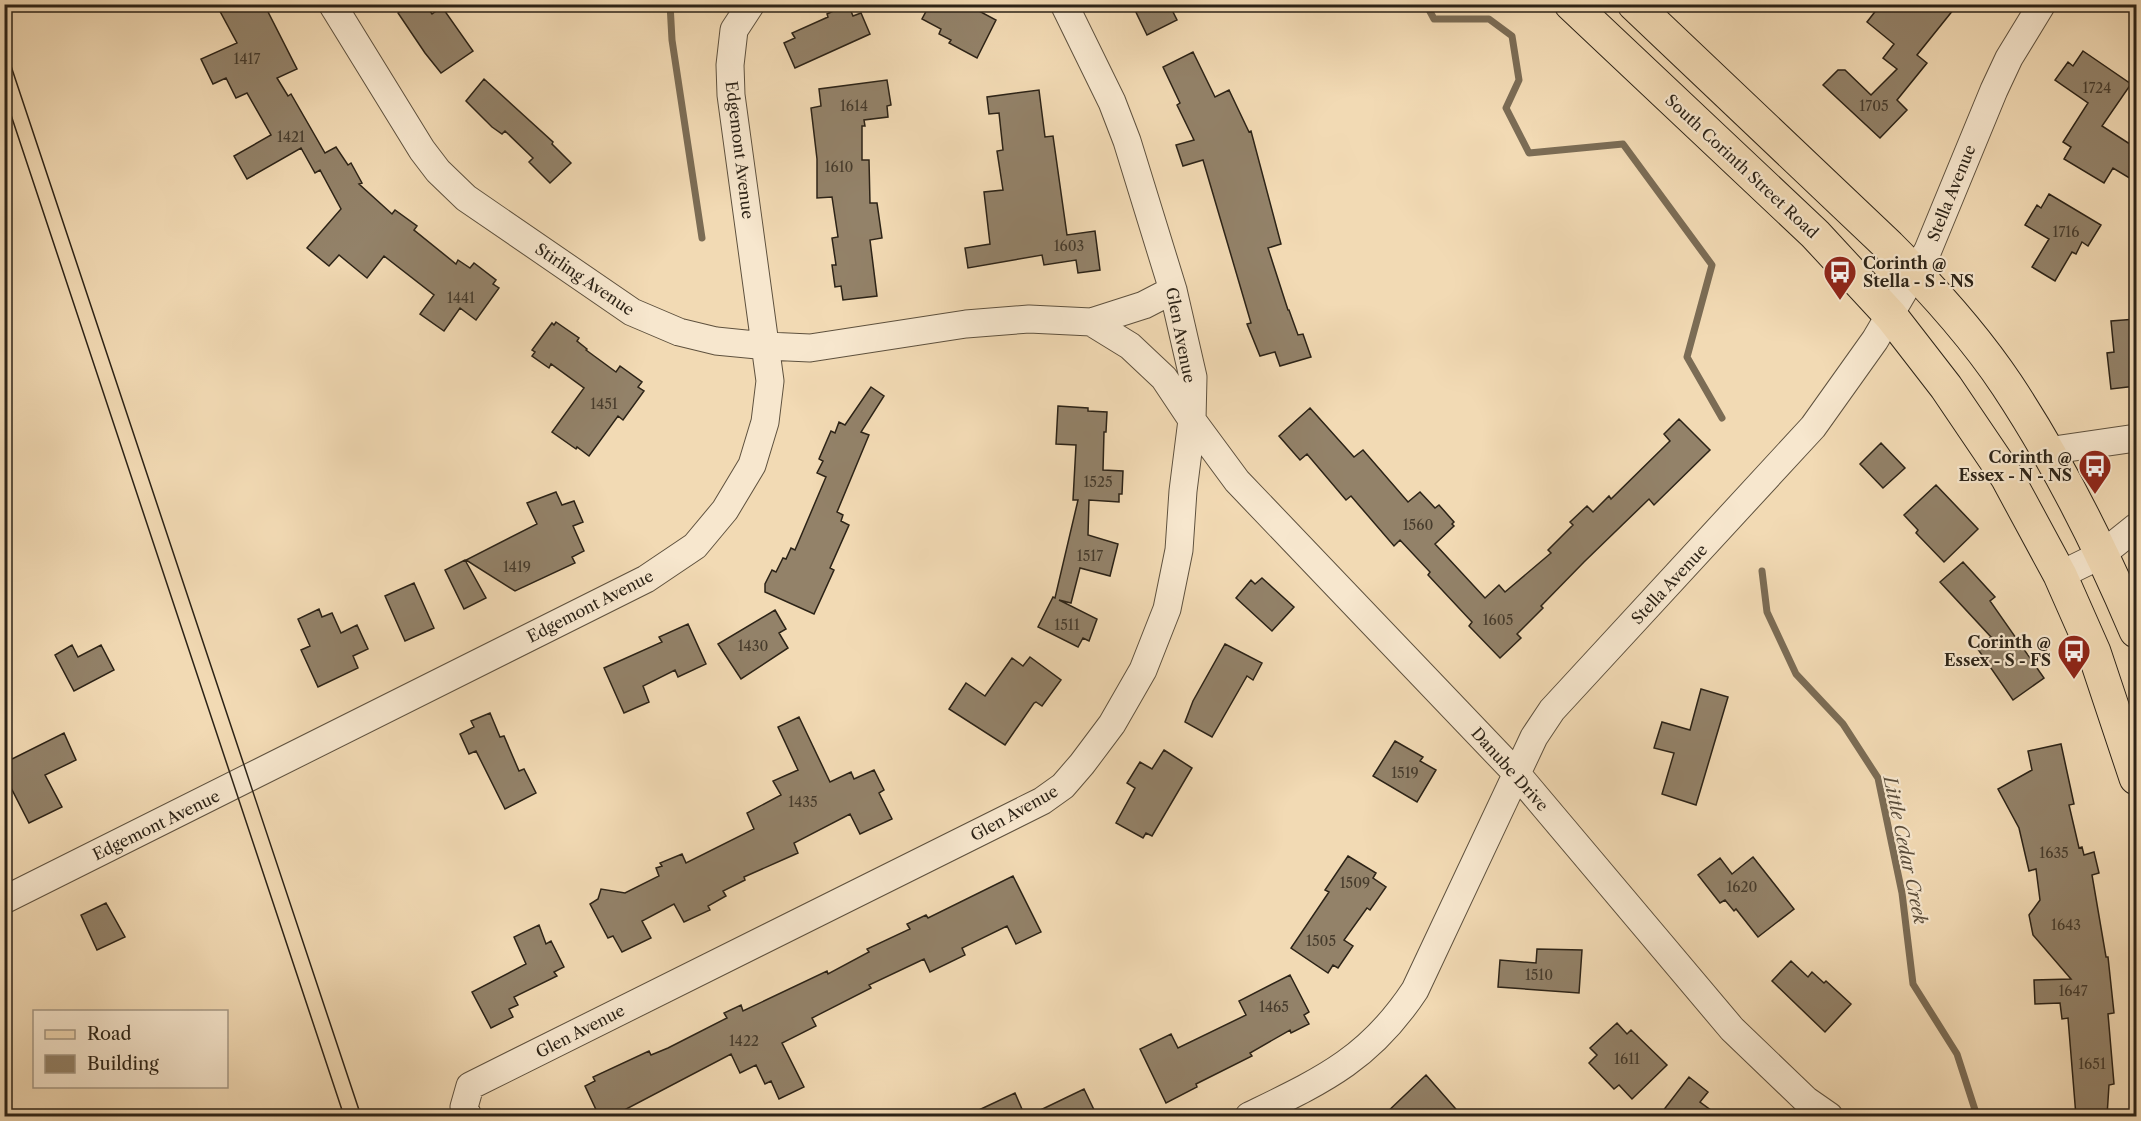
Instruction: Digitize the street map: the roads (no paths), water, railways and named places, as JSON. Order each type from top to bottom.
[{"type":"main road","name":"South Corinth Street Road","points":[[1571,4],[1815,234],[1890,316],[1946,387],[2007,477],[2060,575],[2094,652],[2136,778]]},
{"type":"main road","points":[[1634,4],[1916,273],[1962,324],[2000,375],[2047,451],[2084,518],[2136,631]]},
{"type":"street","name":"Stirling Avenue","points":[[332,4],[422,150],[438,171],[466,198],[632,312],[679,332],[716,341],[810,348],[966,324],[1029,319],[1091,322],[1144,305],[1173,290]]},
{"type":"street","name":"Edgemont Avenue","points":[[4,900],[646,579],[695,546],[725,510],[752,465],[765,422],[770,381],[731,95],[730,65],[734,30],[751,4]]},
{"type":"street","name":"Glen Avenue","points":[[468,1116],[464,1107],[470,1086],[1042,801],[1063,786],[1082,764],[1112,724],[1143,670],[1167,609],[1179,550],[1183,491],[1192,420],[1193,377],[1173,290],[1127,141],[1112,102],[1064,4]]},
{"type":"street","name":"Stella Avenue","points":[[1249,1116],[1341,1068],[1369,1046],[1398,1016],[1415,990],[1534,737],[1552,710],[1813,427],[1890,316],[1928,250],[2009,58],[2042,4]]},
{"type":"street","name":"Stirling Avenue","points":[[1091,322],[1130,346],[1164,378],[1192,420]]},
{"type":"street","name":"Danube Drive","points":[[1192,420],[1237,481],[1517,774],[1732,1029],[1806,1100],[1829,1116]]},
{"type":"street","points":[[2047,451],[2136,438]]},
{"type":"street","points":[[2060,575],[2102,555],[2136,527]]},
{"type":"waterway","points":[[670,4],[672,40],[702,238]]},
{"type":"waterway","name":"Little Cedar Creek","points":[[1426,4],[1434,19],[1489,19],[1512,36],[1519,80],[1506,108],[1529,153],[1623,144],[1712,265],[1687,357],[1722,418]]},
{"type":"waterway","name":"Little Cedar Creek","points":[[1762,571],[1767,612],[1796,674],[1843,724],[1878,778],[1902,893],[1913,984],[1957,1054],[1977,1116]]},
{"type":"tram line","points":[[4,45],[361,1116]]},
{"type":"tram line","points":[[4,94],[344,1116]]},
{"type":"place","name":"Corinth @ Stella - S - NS","points":[[1840,301]]},
{"type":"place","name":"Corinth @ Essex - N - NS","points":[[2095,495]]},
{"type":"place","name":"Corinth @ Essex - S - FS","points":[[2074,680]]}]
